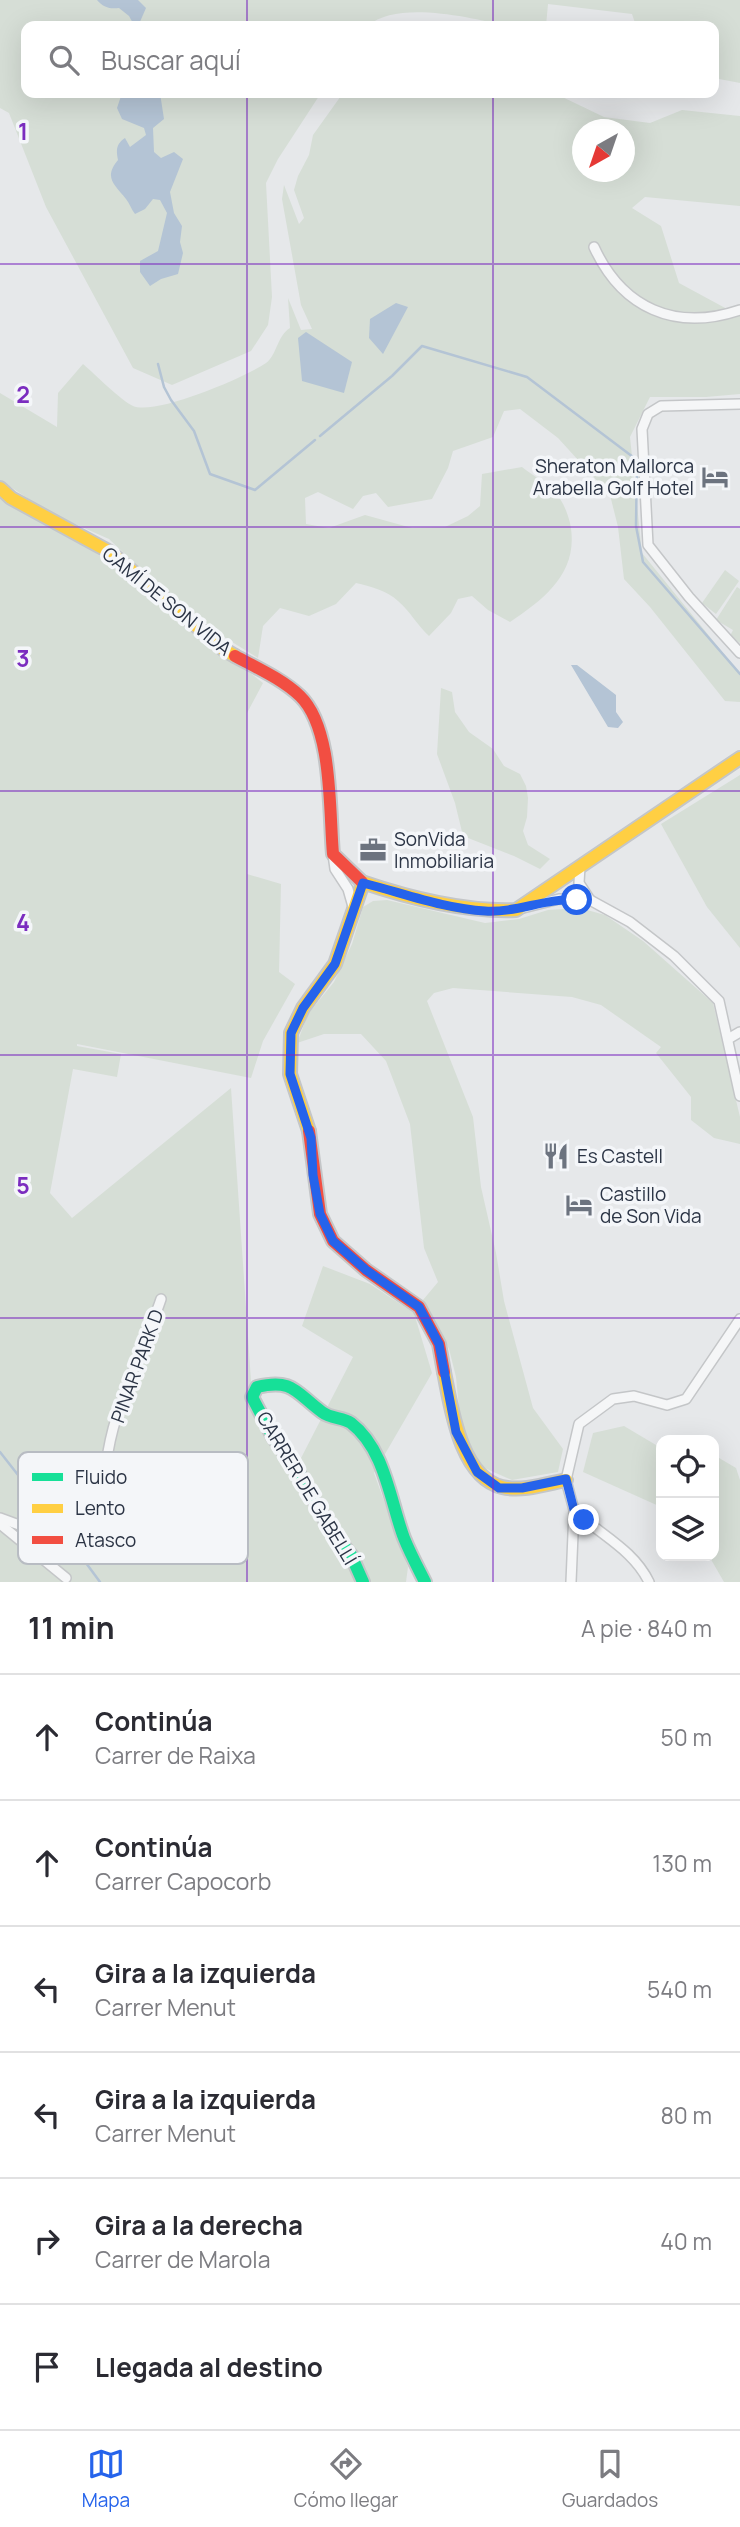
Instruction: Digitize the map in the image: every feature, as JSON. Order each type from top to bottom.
[{"type":"street","points":[[594,247],[601,264],[623,291],[648,308],[682,318],[711,317],[740,310]]},
{"type":"street","points":[[740,404],[661,406],[648,414],[642,429],[648,545],[688,597],[740,653]]},
{"type":"street","name":"CAMÍ DE SON VIDA","points":[[0,488],[11,498],[110,552],[223,649],[269,674],[301,697],[314,717],[324,742],[333,854]]},
{"type":"street","points":[[516,910],[740,758]]},
{"type":"street","points":[[333,854],[363,883],[451,905],[485,911],[516,910],[559,899],[590,900]]},
{"type":"street","points":[[333,854],[335,869],[348,889],[355,913]]},
{"type":"street","points":[[580,866],[579,883],[590,900],[641,930],[674,956],[719,1001],[740,1096]]},
{"type":"street","points":[[363,883],[355,913],[335,964],[303,1008],[291,1033],[290,1074],[311,1138],[313,1175],[320,1214],[333,1241],[366,1270],[419,1307],[439,1344],[456,1432],[477,1472],[499,1488],[522,1488],[566,1479]]},
{"type":"street","points":[[728,1039],[740,1032]]},
{"type":"street","name":"PINAR PARK D","points":[[108,1452],[117,1416],[161,1299]]},
{"type":"street","points":[[571,1582],[574,1510],[566,1479],[579,1424],[613,1399],[634,1396],[667,1405],[687,1399],[740,1318]]},
{"type":"street","name":"CARRER DE GABELLÍ","points":[[363,1582],[351,1555],[330,1529],[298,1470],[273,1437],[252,1397],[257,1387],[282,1383],[297,1390],[322,1415],[337,1421],[349,1421],[369,1441],[381,1467],[405,1540],[425,1582]]},
{"type":"street","points":[[574,1510],[605,1537],[628,1551],[649,1582]]},
{"type":"street","name":"PINAR PARK D","points":[[0,1518],[18,1525]]},
{"type":"street","points":[[0,1524],[18,1539]]},
{"type":"street","points":[[49,1564],[66,1578]]},
{"type":"shaded area","points":[[0,0],[740,0],[740,83],[719,79],[719,21],[634,21],[632,14],[548,4],[546,21],[483,21],[454,15],[414,12],[396,14],[376,21],[21,21],[21,98],[318,98],[278,159],[266,183],[272,297],[268,325],[251,351],[172,385],[133,368],[46,207],[9,113],[0,108]]},
{"type":"shaded area","points":[[339,98],[564,98],[604,117],[619,119],[572,119],[572,182],[635,182],[635,121],[650,123],[682,110],[740,116],[740,206],[645,197],[632,208],[661,226],[679,283],[740,316],[740,394],[650,397],[630,437],[642,553],[740,674],[740,702],[725,701],[650,607],[624,579],[618,527],[610,495],[558,438],[520,409],[504,411],[493,437],[453,451],[448,468],[432,499],[388,507],[376,493],[363,496],[353,509],[318,492],[305,498],[306,524],[329,528],[365,515],[412,528],[445,527],[468,516],[480,506],[482,474],[522,467],[556,494],[567,514],[572,540],[565,569],[557,582],[536,603],[510,622],[488,610],[472,596],[458,599],[451,613],[429,636],[394,597],[356,583],[336,604],[309,616],[280,608],[263,626],[258,658],[224,637],[148,576],[109,539],[50,513],[0,480],[0,393],[57,427],[58,393],[83,364],[127,403],[144,408],[179,400],[221,385],[270,360],[282,336],[290,328],[288,298],[301,330],[312,329],[301,305],[282,199],[284,185],[299,224],[304,218],[294,190],[309,155],[313,135]]},
{"type":"shaded area","points":[[0,497],[96,553],[263,683],[247,713],[247,874],[281,884],[279,972],[295,984],[263,1041],[251,1078],[77,1044],[121,1054],[117,1077],[73,1069],[50,1193],[72,1218],[231,1088],[251,1381],[270,1424],[300,1460],[353,1357],[302,1326],[323,1266],[370,1284],[414,1313],[432,1373],[374,1473],[408,1567],[406,1582],[0,1582]]},
{"type":"shaded area","points":[[725,570],[739,581],[716,614],[702,603]]},
{"type":"shaded area","points":[[737,587],[740,589],[740,643],[730,636],[733,630],[716,620]]},
{"type":"shaded area","points":[[441,688],[452,692],[455,712],[469,732],[493,749],[504,766],[520,774],[528,798],[523,831],[528,845],[550,859],[540,869],[463,836],[455,803],[437,754]]},
{"type":"shaded area","points":[[740,775],[740,948],[707,907],[661,824]]},
{"type":"shaded area","points":[[387,900],[485,923],[519,919],[548,910],[580,908],[605,915],[643,941],[713,1003],[740,1117],[740,1144],[714,1138],[691,1120],[691,1097],[656,1053],[661,1047],[601,1005],[572,997],[453,988],[434,993],[427,1001],[473,1117],[481,1187],[504,1301],[533,1408],[563,1449],[558,1472],[512,1480],[480,1466],[461,1429],[456,1377],[449,1349],[423,1300],[438,1282],[424,1248],[410,1124],[386,1061],[361,1034],[324,1034],[297,1043],[308,1014],[334,982],[352,944],[363,907],[373,901]]},
{"type":"shaded area","points":[[624,1426],[656,1445],[656,1505],[583,1472],[593,1433]]},
{"type":"shaded area","points":[[719,1458],[736,1468],[740,1480],[740,1582],[724,1582],[712,1561],[719,1561]]},
{"type":"water","points":[[97,0],[138,0],[146,8],[140,21],[132,21],[119,8],[102,5]]},
{"type":"water","points":[[120,98],[161,98],[164,119],[153,128],[154,152],[161,158],[174,152],[183,159],[170,192],[174,213],[182,226],[180,242],[183,253],[178,274],[161,279],[150,286],[140,272],[140,261],[158,251],[167,213],[160,200],[153,199],[145,209],[135,214],[112,181],[111,172],[118,160],[118,145],[125,138],[130,147],[146,135],[144,128],[122,119],[117,108]]},
{"type":"water","points":[[396,303],[408,307],[383,354],[369,338],[370,319]]},
{"type":"water","points":[[306,332],[352,362],[344,393],[302,381],[298,338]]},
{"type":"water","points":[[571,665],[577,665],[616,695],[616,712],[623,722],[618,728],[608,727]]},
{"type":"waterway","points":[[320,436],[392,376],[422,346],[527,377],[637,460],[636,526],[643,562],[740,674]]},
{"type":"waterway","points":[[158,364],[164,387],[194,431],[210,474],[255,490],[315,440]]},
{"type":"waterway","points":[[0,1452],[18,1475]]},
{"type":"waterway","points":[[87,1564],[100,1582]]},
{"type":"traffic: fast","points":[[363,1582],[351,1555],[330,1529],[297,1470],[273,1437],[252,1397],[257,1387],[279,1384],[287,1386],[326,1414],[348,1421],[362,1434],[379,1461],[404,1538],[425,1582]]},
{"type":"traffic: slow","points":[[0,488],[11,498],[110,552],[223,649],[235,656]]},
{"type":"traffic: slow","points":[[362,882],[438,903],[478,909],[516,910],[740,758]]},
{"type":"traffic: slow","points":[[309,1131],[290,1074],[291,1033],[303,1008],[335,964],[363,883]]},
{"type":"traffic: slow","points":[[444,1372],[460,1438],[476,1470],[488,1481],[502,1487],[518,1489],[566,1480]]},
{"type":"traffic: jam","points":[[235,656],[285,684],[300,696],[311,710],[324,748],[330,793],[333,854],[362,882]]},
{"type":"traffic: jam","points":[[309,1131],[320,1214],[333,1241],[366,1270],[419,1307],[439,1344],[444,1372]]},
{"type":"place","name":"Sheraton Mallorca Arabella Golf Hotel","points":[[715,477]]},
{"type":"place","name":"SonVida Inmobiliaria","points":[[373,850]]},
{"type":"place","name":"Es Castell","points":[[556,1156]]},
{"type":"place","name":"Castillo de Son Vida","points":[[579,1205]]},
{"type":"route","points":[[577,900],[559,899],[516,910],[485,911],[363,883],[355,913],[335,964],[303,1008],[291,1033],[290,1074],[311,1138],[313,1175],[320,1214],[333,1241],[366,1270],[419,1307],[439,1344],[456,1432],[477,1472],[499,1488],[522,1488],[566,1479],[574,1510],[584,1520]]}]
